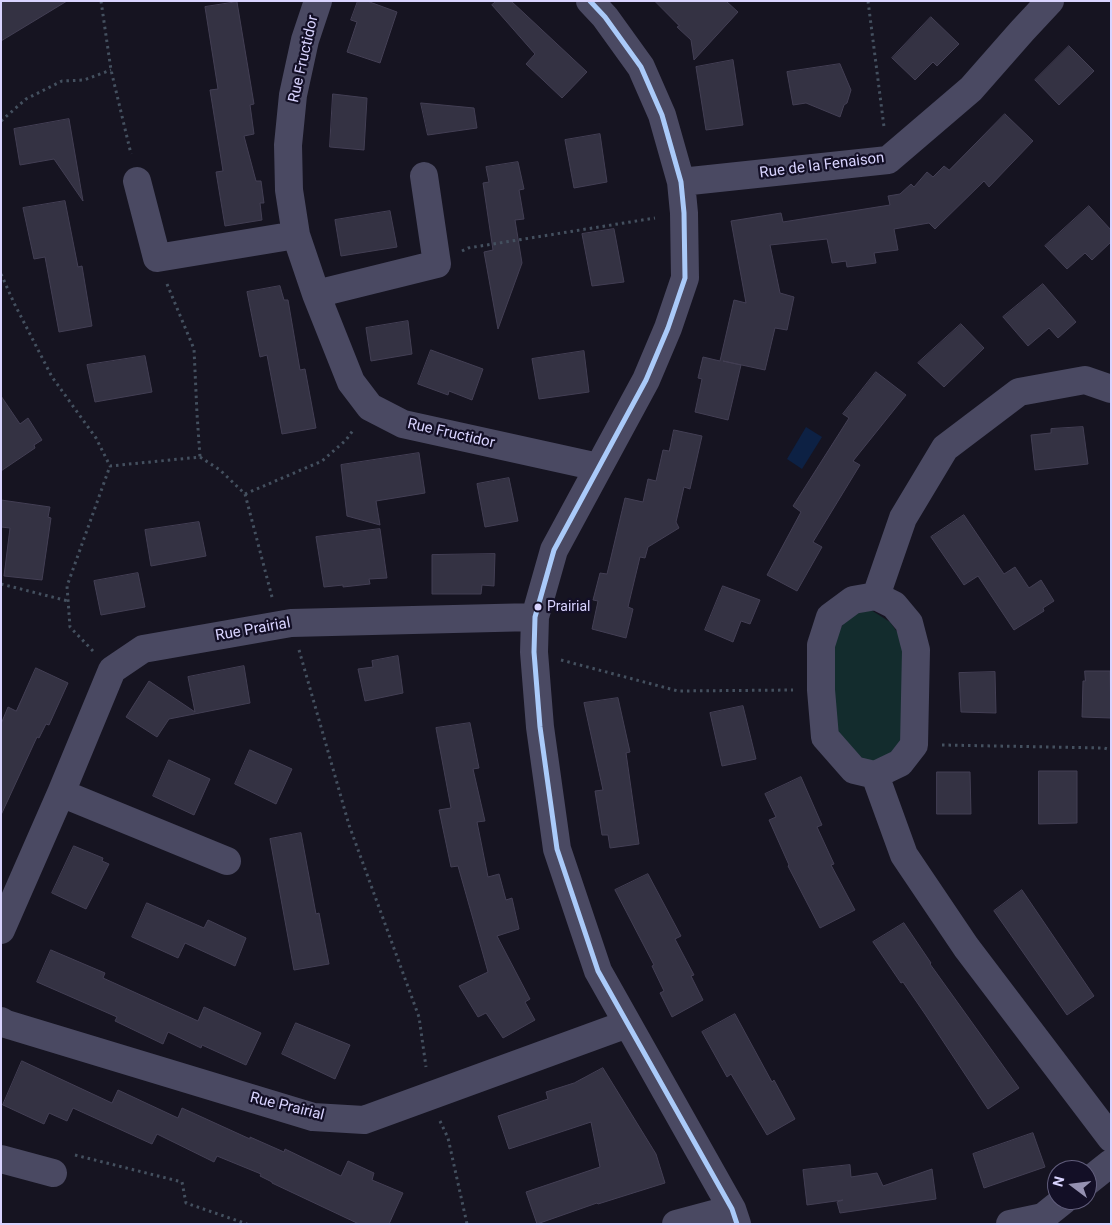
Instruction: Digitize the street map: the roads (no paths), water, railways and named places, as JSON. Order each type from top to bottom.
[{"type":"street","name":"Rue Fructidor","points":[[318,1],[305,40],[293,95],[288,145],[289,190],[296,235],[316,294],[351,382],[370,407],[403,424],[598,467]]},
{"type":"street","points":[[590,1],[605,16],[641,67],[662,115],[680,182],[684,214],[684,278],[668,328],[646,380],[554,550],[536,617],[534,652],[540,726],[557,849],[598,971],[735,1217],[676,1224]]},
{"type":"street","name":"Rue de la Fenaison","points":[[680,182],[888,160],[971,89],[1050,1]]},
{"type":"street","points":[[316,294],[437,264],[424,176]]},
{"type":"street","points":[[137,182],[156,258],[296,235]]},
{"type":"street","points":[[876,596],[903,518],[945,448],[1019,392],[1085,380],[1111,389]]},
{"type":"street","points":[[876,596],[894,605],[909,623],[916,650],[914,745],[900,763],[875,775],[854,770],[825,737],[821,645],[830,617],[853,600],[876,596]]},
{"type":"street","name":"Rue Prairial","points":[[61,793],[112,670],[142,649],[292,622],[536,617]]},
{"type":"street","points":[[875,775],[904,855],[966,947],[1111,1138]]},
{"type":"street","points":[[1,930],[61,793],[226,861]]},
{"type":"street","name":"Rue Prairial","points":[[1,1021],[313,1116],[364,1120],[627,1024]]},
{"type":"street","points":[[1,1159],[60,1163]]},
{"type":"street","points":[[1097,1174],[1111,1163]]},
{"type":"street","points":[[1010,1224],[1043,1217],[1052,1210]]},
{"type":"water","points":[[806,427],[822,437],[802,469],[787,459]]},
{"type":"place","name":"Prairial","points":[[538,607]]}]
